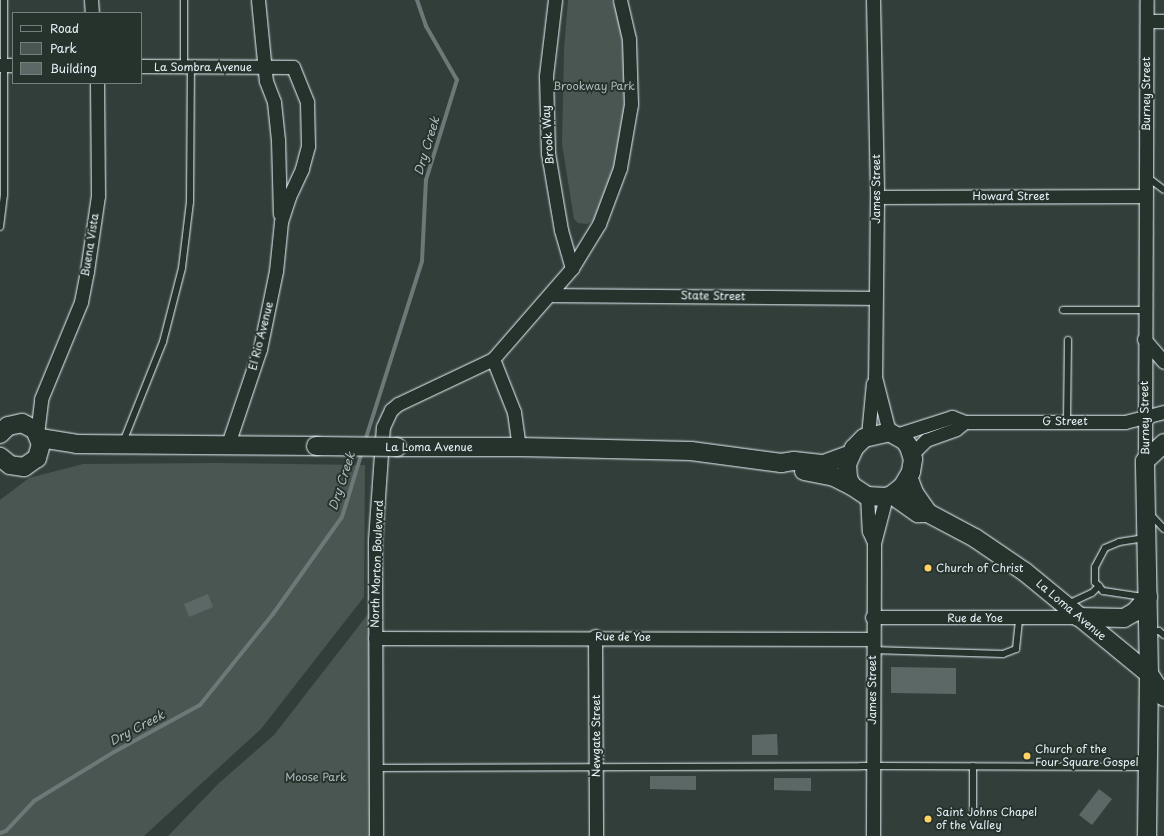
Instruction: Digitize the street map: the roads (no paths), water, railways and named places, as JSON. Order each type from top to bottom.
[{"type":"main road","points":[[7,428],[29,426],[38,436],[40,452],[37,458]]},
{"type":"main road","points":[[893,433],[905,441],[913,459],[909,479],[889,496],[867,496],[852,486],[846,471],[850,455],[858,442],[868,435],[893,433]]},
{"type":"main road","name":"La Loma Avenue","points":[[38,436],[76,444],[519,447],[691,452],[781,463],[794,461],[824,464],[850,455]]},
{"type":"main road","points":[[1145,461],[1164,443]]},
{"type":"main road","name":"La Loma Avenue","points":[[3,464],[24,467],[50,451],[76,444]]},
{"type":"main road","name":"Burney Street","points":[[1145,461],[1148,596],[1159,631],[1157,676],[1147,767],[1147,836]]},
{"type":"main road","name":"La Loma Avenue","points":[[781,463],[793,469],[834,477],[852,486]]},
{"type":"main road","name":"La Loma Avenue","points":[[909,479],[914,492],[928,513],[1005,557],[1072,611],[1157,676]]},
{"type":"main road","name":"La Loma Avenue","points":[[889,496],[918,513],[928,513]]},
{"type":"main road","points":[[1072,611],[1129,617],[1148,596]]},
{"type":"main road","points":[[1157,676],[1164,697]]},
{"type":"street","points":[[91,0],[92,12]]},
{"type":"street","name":"El Rio Avenue","points":[[227,446],[260,349],[276,271],[281,222],[278,140],[274,102],[266,81],[258,0]]},
{"type":"street","name":"Brook Way","points":[[555,0],[546,76],[547,138],[554,192],[572,268]]},
{"type":"street","name":"North Morton Boulevard","points":[[376,836],[375,540],[386,418],[398,404],[493,358],[550,295],[572,268],[599,224],[612,194],[628,136],[632,77],[629,39],[620,0]]},
{"type":"street","name":"James Street","points":[[868,435],[871,389],[875,377],[876,298],[877,196],[873,0]]},
{"type":"street","name":"Burney Street","points":[[1145,461],[1144,310],[1146,0]]},
{"type":"street","points":[[1146,21],[1164,21]]},
{"type":"street","name":"La Sombra Avenue","points":[[142,66],[265,67]]},
{"type":"street","name":"El Rio Avenue","points":[[265,67],[293,67],[307,102],[309,124],[308,146],[302,170],[288,196],[281,222]]},
{"type":"street","name":"Buena Vista","points":[[38,436],[41,399],[81,302],[98,196],[97,84]]},
{"type":"street","name":"Howard Street","points":[[877,196],[1145,196]]},
{"type":"street","name":"State Street","points":[[550,295],[876,298]]},
{"type":"street","points":[[1144,339],[1164,362]]},
{"type":"street","points":[[493,358],[514,412],[519,447]]},
{"type":"street","name":"James Street","points":[[875,377],[893,433]]},
{"type":"street","name":"Buena Vista","points":[[7,428],[41,399]]},
{"type":"street","name":"G Street","points":[[893,433],[952,417],[965,422],[1125,422],[1164,412]]},
{"type":"street","name":"G Street","points":[[913,459],[915,451],[926,440],[944,432],[956,429],[965,422]]},
{"type":"street","name":"James Street","points":[[867,496],[869,531],[874,543]]},
{"type":"street","name":"James Street","points":[[872,836],[872,617],[874,543],[889,496]]},
{"type":"street","name":"Rue de Yoe","points":[[872,617],[1019,618],[1072,611]]},
{"type":"street","name":"Rue de Yoe","points":[[375,638],[596,636],[872,644]]},
{"type":"street","name":"Newgate Street","points":[[596,636],[596,836]]},
{"type":"lane","points":[[0,226],[4,195],[6,65],[4,0]]},
{"type":"lane","points":[[122,445],[163,342],[182,268],[190,202],[184,0]]},
{"type":"lane","points":[[1146,176],[1164,190]]},
{"type":"lane","points":[[1064,310],[1144,310]]},
{"type":"lane","points":[[1067,421],[1068,340]]},
{"type":"lane","points":[[1147,511],[1164,529]]},
{"type":"lane","points":[[1147,538],[1119,542],[1105,548],[1095,567],[1095,582],[1103,591],[1115,594],[1148,596]]},
{"type":"lane","points":[[1072,611],[1082,599],[1099,586]]},
{"type":"lane","points":[[872,644],[1003,654],[1016,649],[1019,618]]},
{"type":"lane","points":[[375,768],[596,766],[1147,767]]},
{"type":"lane","points":[[972,766],[973,810]]},
{"type":"waterway","name":"Dry Creek","points":[[365,441],[422,261],[426,180],[457,80],[426,26],[417,0]]},
{"type":"waterway","name":"Dry Creek","points":[[0,833],[6,831],[34,801],[114,752],[200,705],[273,614],[342,517],[362,452]]},
{"type":"place","name":"Church of Christ","points":[[928,568]]},
{"type":"place","name":"Church of the Four Square Gospel","points":[[1027,756]]},
{"type":"place","name":"Saint Johns Chapel of the Valley","points":[[928,819]]},
{"type":"park label","name":"Brookway Park","points":[[594,86]]},
{"type":"park label","name":"Moose Park","points":[[316,777]]}]
